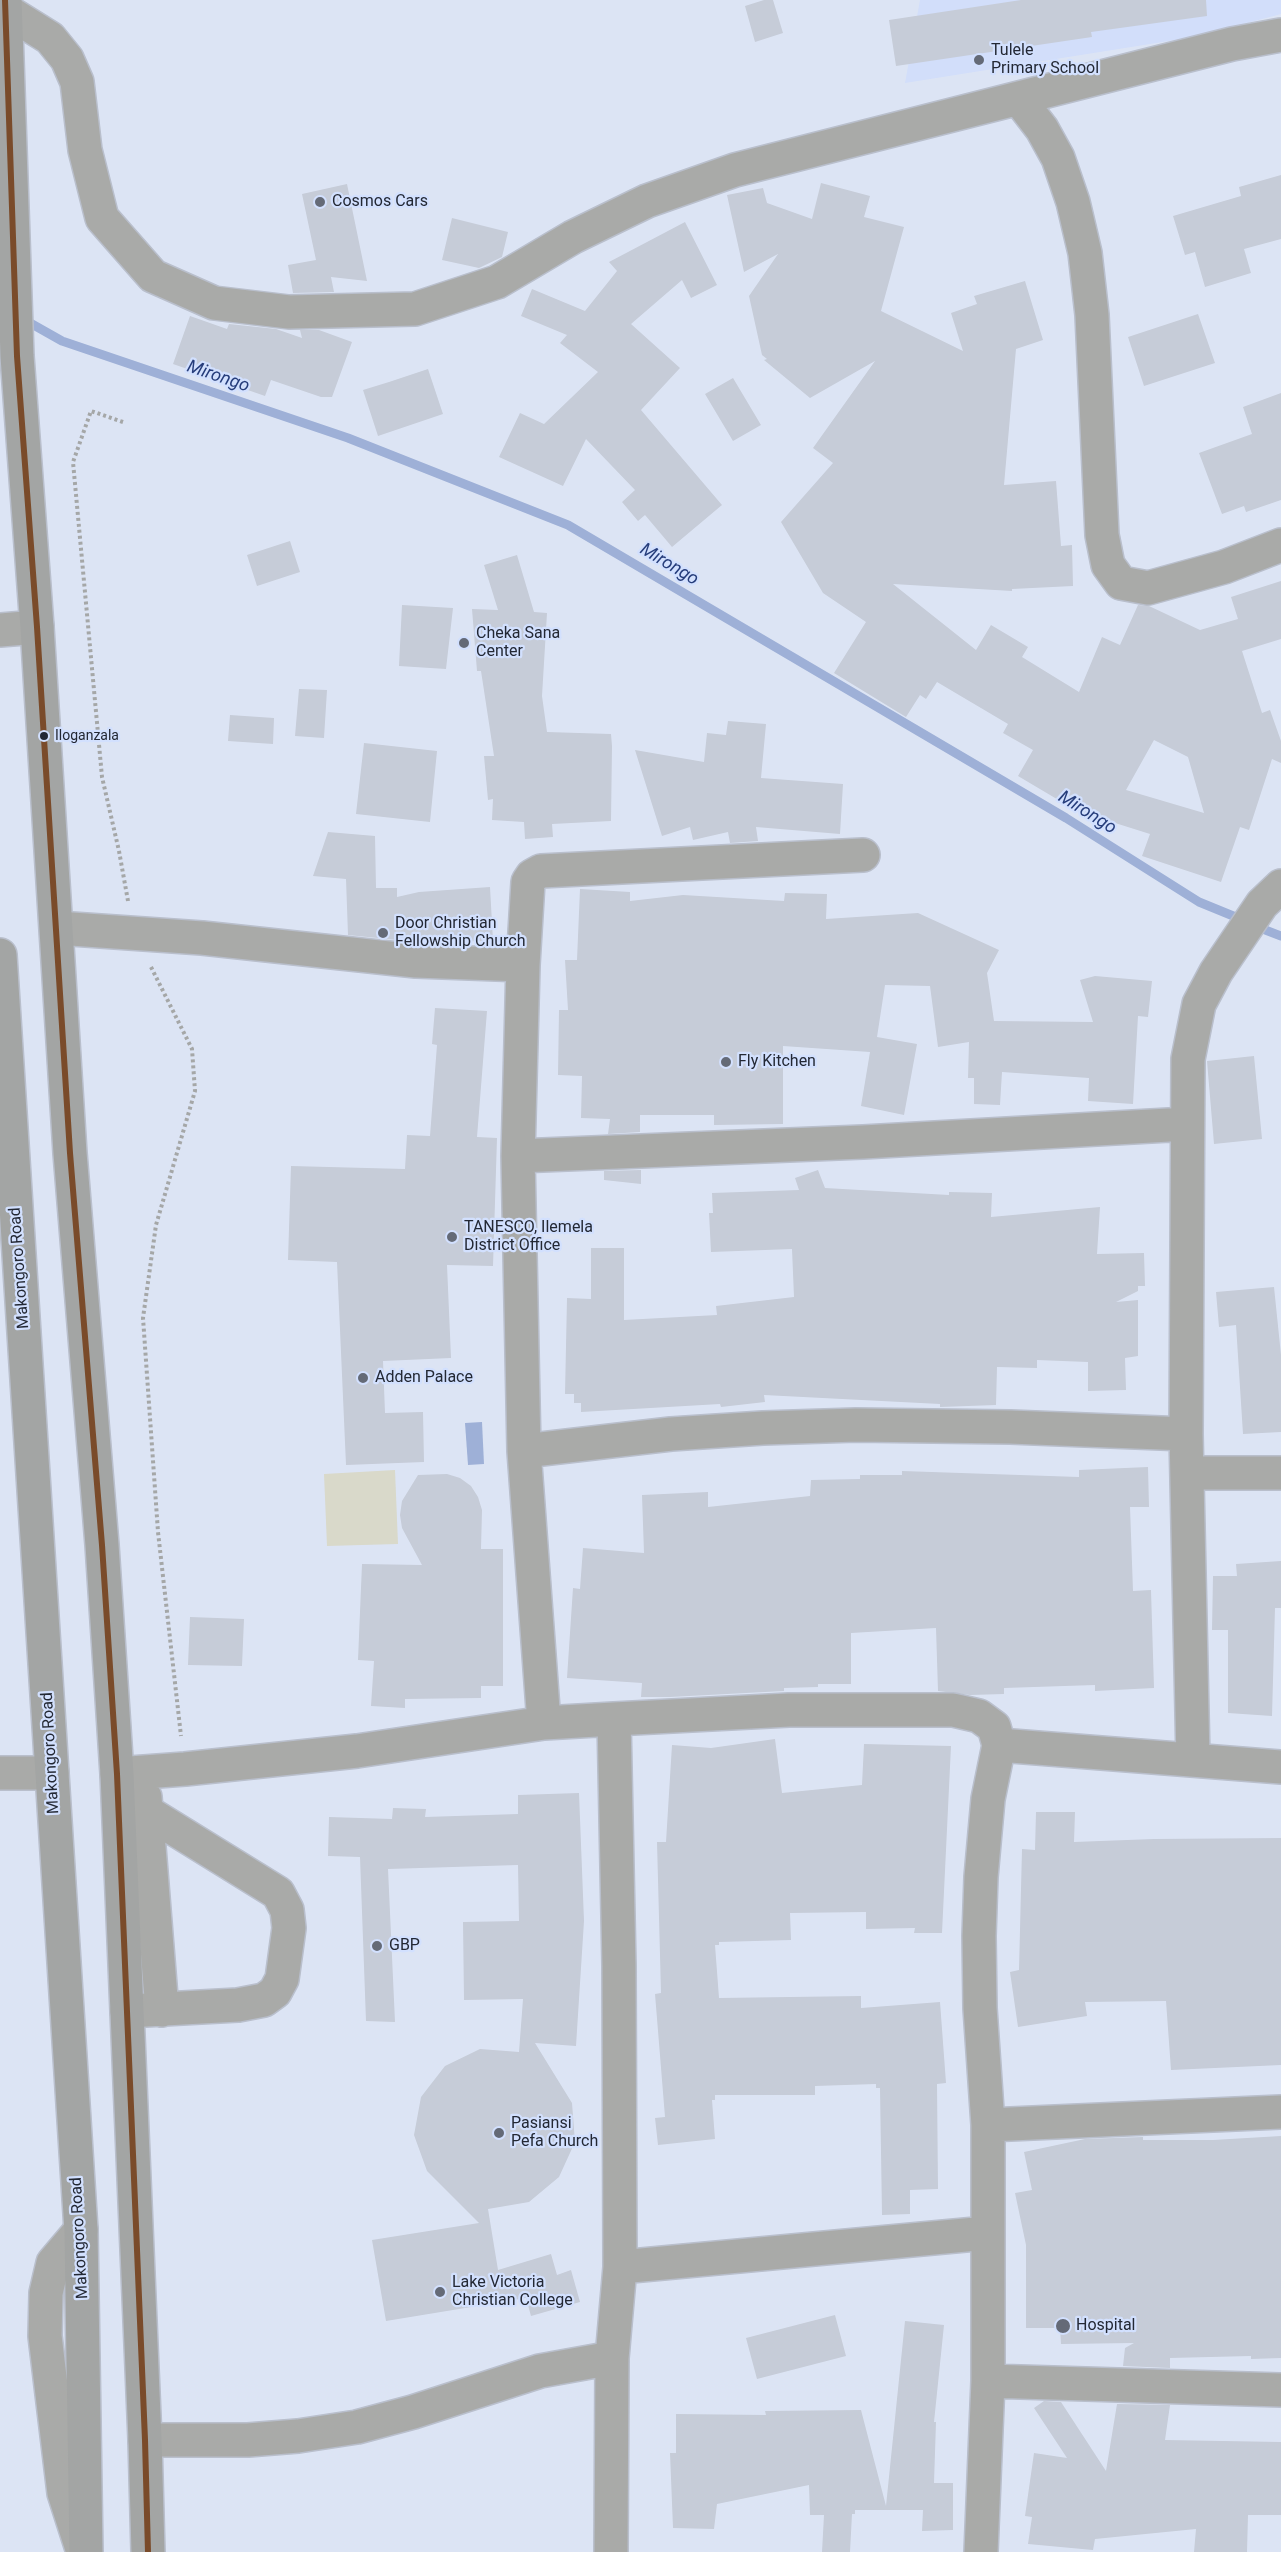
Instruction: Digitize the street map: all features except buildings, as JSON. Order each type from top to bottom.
[{"type":"main road","points":[[5,5],[17,356],[38,627],[70,1153],[102,1545],[130,1773],[128,2011],[146,2440],[148,2552]]},
{"type":"main road","name":"Makongoro Road","points":[[0,955],[81,2230],[84,2552]]},
{"type":"street","points":[[5,5],[50,38],[67,59],[77,82],[85,150],[102,218],[153,276],[214,303],[289,312],[415,309],[497,282],[573,237],[647,201],[735,170],[1232,45],[1281,35]]},
{"type":"street","points":[[1019,99],[1042,129],[1058,158],[1073,202],[1085,253],[1092,315],[1102,535],[1108,565],[1121,583],[1148,588],[1224,567],[1281,545]]},
{"type":"street","points":[[0,630],[38,627]]},
{"type":"street","points":[[544,1723],[524,1451],[518,1156],[523,965],[528,882],[536,872],[863,855]]},
{"type":"street","points":[[1193,1760],[1186,1434],[1188,1059],[1199,1005],[1216,972],[1272,895]]},
{"type":"street","points":[[57,928],[133,932],[416,961],[523,965]]},
{"type":"street","points":[[518,1156],[863,1142],[1188,1124]]},
{"type":"street","points":[[524,1451],[671,1434],[856,1425],[1010,1427],[1186,1434]]},
{"type":"street","points":[[1187,1473],[1281,1473]]},
{"type":"street","points":[[162,2010],[147,1812],[130,1773],[357,1751],[544,1723],[789,1710],[953,1710],[979,1716],[994,1727],[999,1745],[988,1798],[981,1876],[980,2008],[988,2125],[988,2381],[981,2552]]},
{"type":"street","points":[[611,2552],[612,2358],[620,2268],[619,1966],[614,1719]]},
{"type":"street","points":[[999,1745],[1281,1767]]},
{"type":"street","points":[[0,1773],[52,1773]]},
{"type":"street","points":[[128,2011],[238,2005],[264,2000],[275,1992],[282,1979],[288,1919],[287,1910],[278,1893],[147,1812]]},
{"type":"street","points":[[988,2125],[1281,2112]]},
{"type":"street","points":[[620,2268],[987,2233]]},
{"type":"street","points":[[146,2440],[258,2439],[298,2436],[357,2427],[413,2412],[540,2371],[612,2358]]},
{"type":"street","points":[[988,2381],[1281,2390]]},
{"type":"path","points":[[123,422],[91,411],[73,462],[102,777],[119,851],[133,932],[192,1049],[195,1091],[156,1225],[143,1318],[158,1532],[185,1769]]},
{"type":"shaded area","name":"Tulele Primary School","points":[[920,0],[1281,0],[1281,14],[1194,37],[905,83]]},
{"type":"shaded area","points":[[482,1422],[484,1464],[468,1465],[465,1423]]},
{"type":"shaded area","points":[[395,1470],[398,1544],[327,1546],[324,1474]]},
{"type":"waterway","name":"Mirongo","points":[[23,319],[62,341],[348,438],[568,525],[1066,818],[1199,902],[1243,920]]},
{"type":"waterway","name":"Mirongo","points":[[1255,926],[1281,936]]},
{"type":"transit line","points":[[5,0],[17,356],[37,627],[70,1153],[102,1545],[117,1774],[148,2552]]},
{"type":"place","name":"Tulele Primary School","points":[[979,60]]},
{"type":"place","name":"Cosmos Cars","points":[[320,202]]},
{"type":"place","name":"Cheka Sana Center","points":[[464,643]]},
{"type":"place","name":"Iloganzala","points":[[44,736]]},
{"type":"place","name":"Door Christian Fellowship Church","points":[[383,933]]},
{"type":"place","name":"Fly Kitchen","points":[[726,1062]]},
{"type":"place","name":"TANESCO, Ilemela District Office","points":[[452,1237]]},
{"type":"place","name":"Adden Palace","points":[[363,1378]]},
{"type":"place","name":"GBP","points":[[377,1946]]},
{"type":"place","name":"Pasiansi Pefa Church","points":[[499,2133]]},
{"type":"place","name":"Lake Victoria Christian College","points":[[440,2292]]},
{"type":"place","name":"Hospital","points":[[1063,2326]]}]
